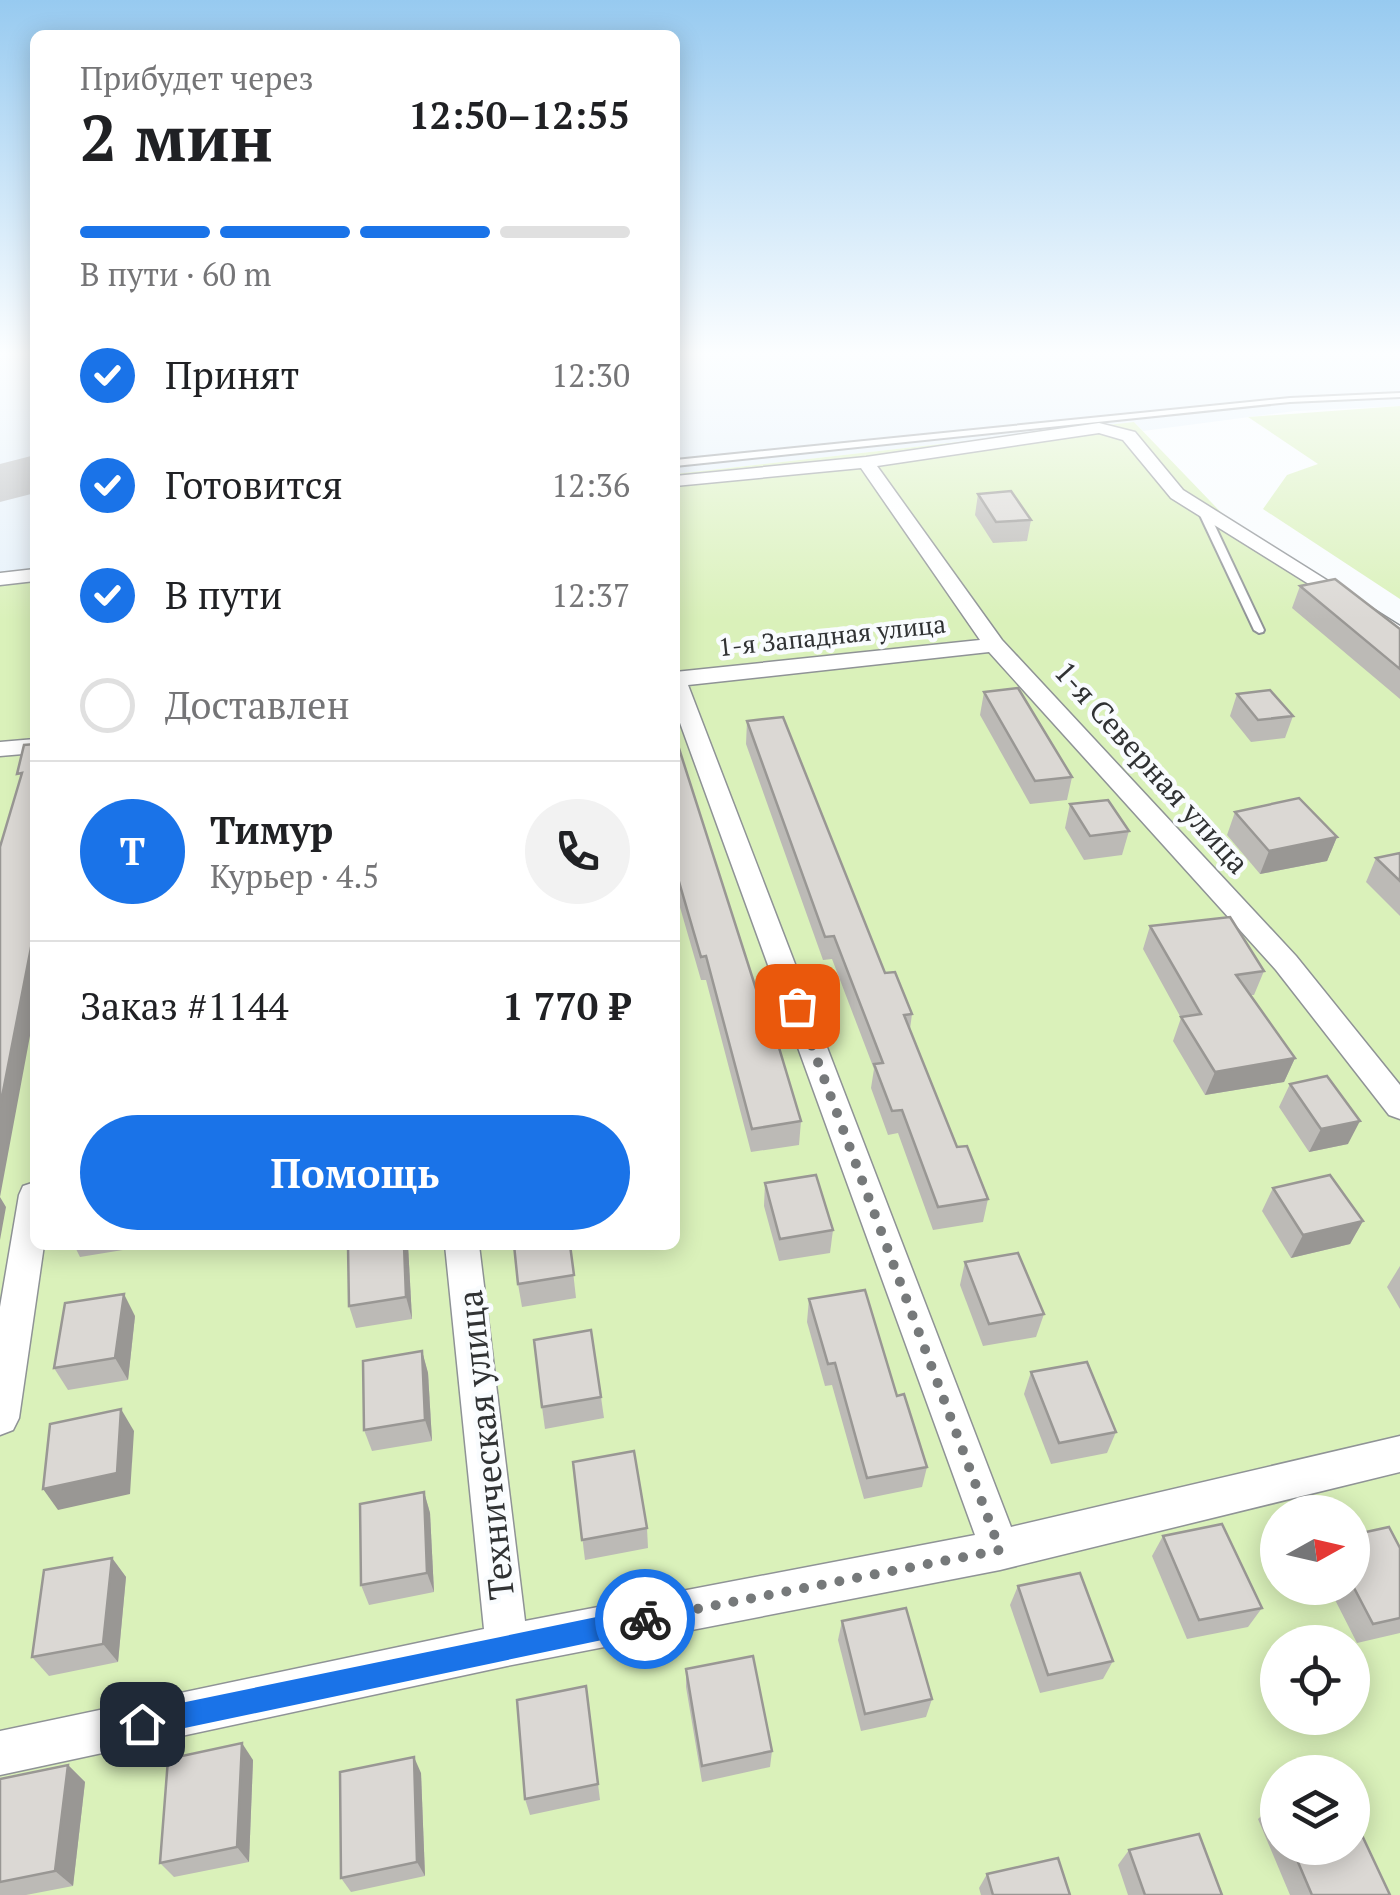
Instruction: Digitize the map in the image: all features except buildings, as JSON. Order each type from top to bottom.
[{"type":"street","points":[[680,481],[866,462],[1001,442]]},
{"type":"street","points":[[1134,442],[1177,494],[1400,634]]},
{"type":"street","name":"1-я Северная улица","points":[[866,462],[994,645],[1286,963],[1400,1107]]},
{"type":"street","points":[[0,579],[30,576]]},
{"type":"street","name":"1-я Западная улица","points":[[680,679],[994,645]]},
{"type":"street","points":[[680,693],[1000,1550]]},
{"type":"street","points":[[0,749],[30,746]]},
{"type":"street","points":[[0,1418],[30,1227]]},
{"type":"street","name":"Техническая улица","points":[[463,1250],[507,1646]]},
{"type":"street","points":[[0,1753],[507,1646],[1000,1550],[1400,1454]]},
{"type":"lane","points":[[680,461],[866,442]]},
{"type":"lane","points":[[1203,511],[1259,630]]},
{"type":"shaded area","points":[[0,442],[30,442],[30,569],[0,574]]},
{"type":"shaded area","points":[[680,442],[954,442],[680,473]]},
{"type":"green space","points":[[954,442],[1154,442],[1237,529],[1400,637],[1400,1895],[0,1895],[0,574],[30,569],[30,1250],[680,1250],[680,473]]},
{"type":"green space","points":[[1286,442],[1400,442],[1400,599],[1263,509],[1287,475],[1318,464]]},
{"type":"taxiway","points":[[0,483],[30,475]]},
{"type":"way so far","points":[[645,1619],[1000,1550],[797,1006]]},
{"type":"route","points":[[142,1724],[645,1619]]}]
